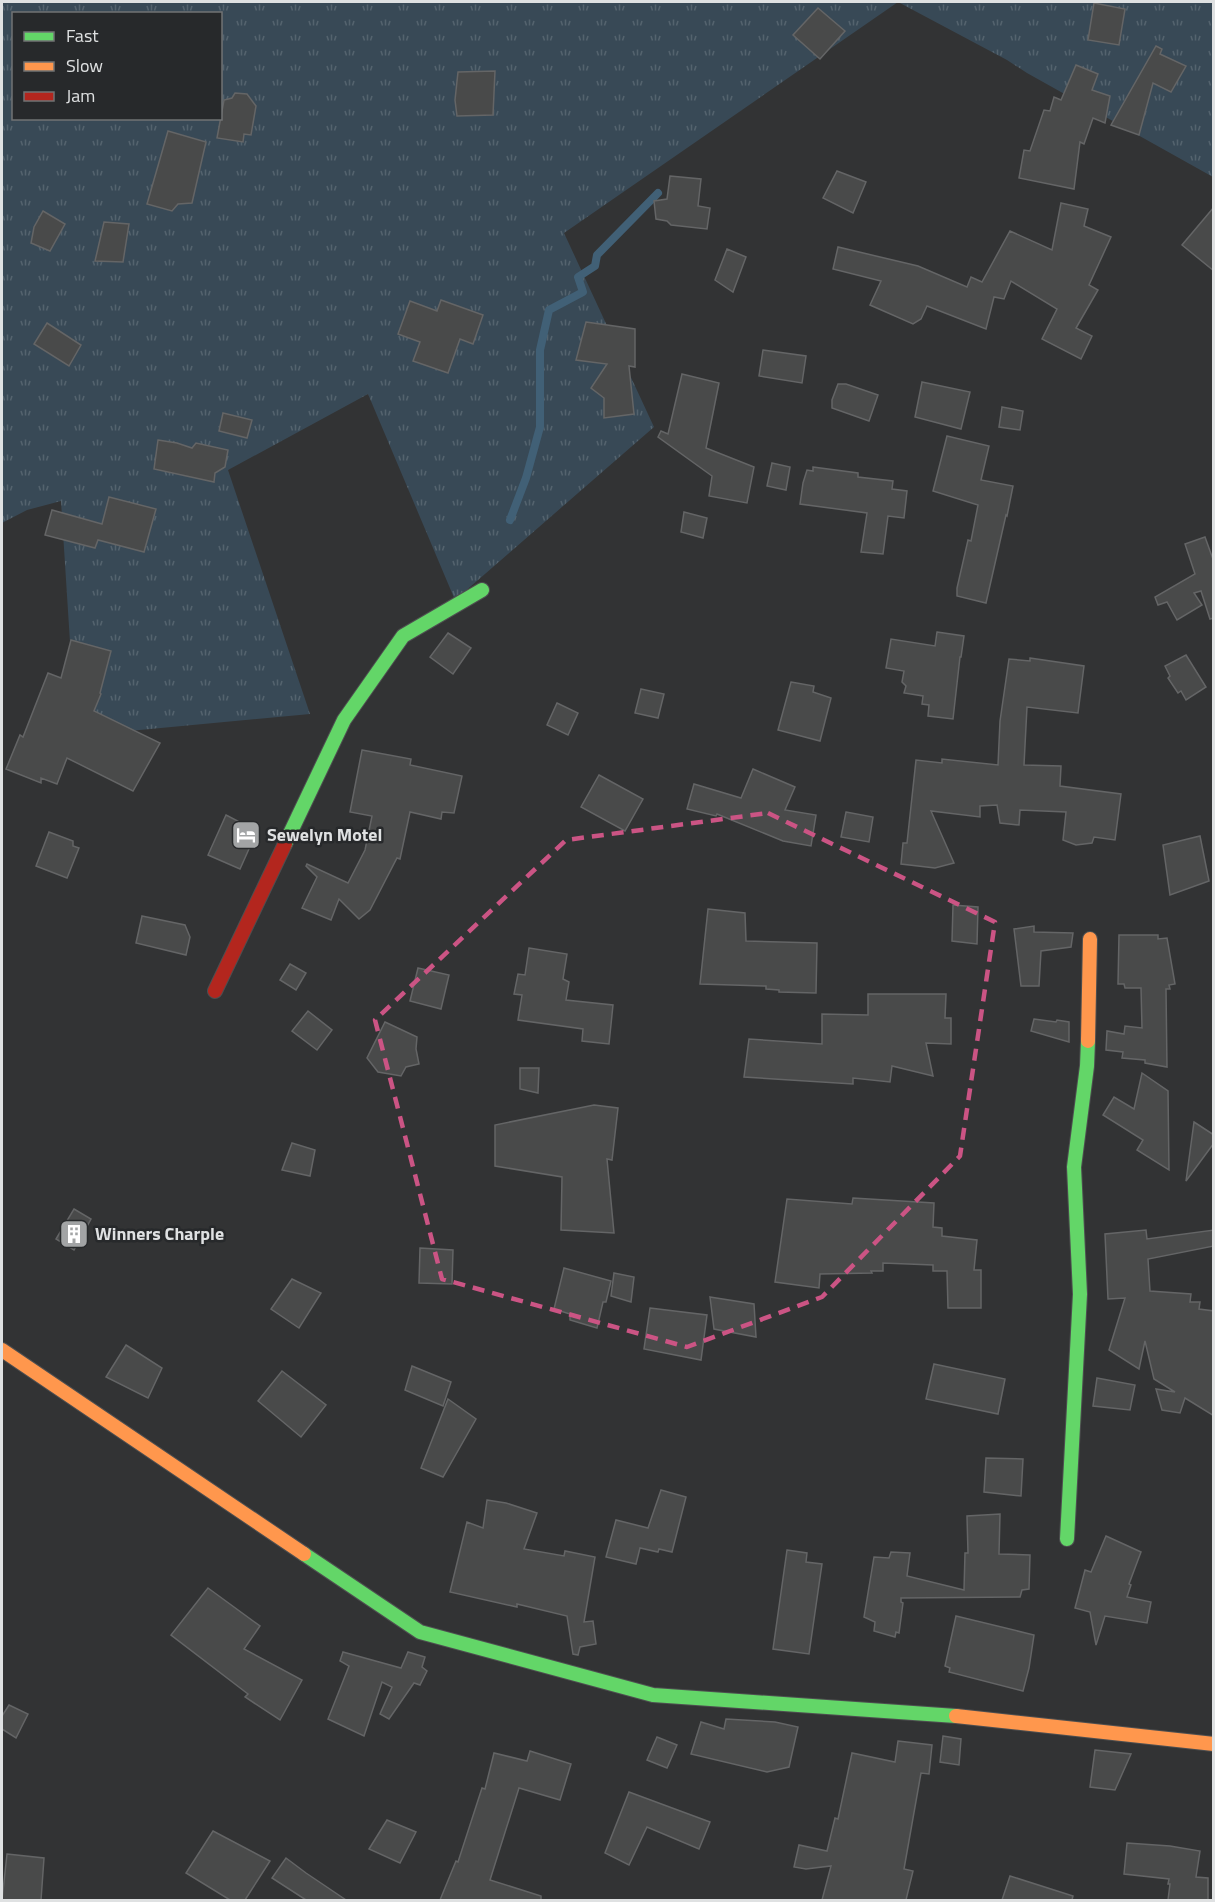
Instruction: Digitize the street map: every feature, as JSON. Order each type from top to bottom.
[{"type":"street","points":[[215,991],[344,720],[403,636],[482,590]]},
{"type":"street","points":[[1067,1539],[1080,1294],[1074,1167],[1087,1066],[1090,939]]},
{"type":"street","points":[[2,1350],[420,1632],[653,1695],[961,1716],[1214,1744]]},
{"type":"highlighted area","points":[[768,813],[995,922],[960,1156],[822,1297],[687,1347],[442,1279],[375,1020],[566,840]]},
{"type":"green space","points":[[2,2],[898,2],[564,233],[654,427],[455,600],[368,394],[228,470],[310,714],[76,736],[61,501],[27,510],[2,523]]},
{"type":"green space","points":[[898,2],[1213,2],[1213,177],[1007,60]]},
{"type":"building","points":[[1094,3],[1125,9],[1119,45],[1088,40]]},
{"type":"building","points":[[818,8],[845,31],[820,59],[793,35]]},
{"type":"building","points":[[1156,46],[1162,49],[1160,54],[1186,66],[1171,92],[1153,83],[1139,135],[1111,125]]},
{"type":"building","points":[[1076,65],[1098,74],[1092,90],[1110,96],[1105,123],[1093,118],[1084,144],[1080,142],[1074,189],[1019,178],[1024,150],[1030,151],[1044,110],[1050,111],[1054,97],[1061,100]]},
{"type":"building","points":[[495,71],[493,115],[457,116],[455,100],[458,72]]},
{"type":"building","points":[[235,93],[247,94],[256,106],[251,135],[244,134],[243,142],[217,138],[224,100],[232,98]]},
{"type":"building","points":[[168,131],[206,142],[192,203],[178,204],[172,211],[147,204]]},
{"type":"building","points":[[837,171],[866,182],[853,213],[823,198]]},
{"type":"building","points":[[670,176],[701,179],[698,206],[710,208],[707,229],[671,225],[667,221],[656,219],[654,201],[667,199]]},
{"type":"building","points":[[1061,203],[1088,209],[1084,226],[1111,237],[1089,285],[1098,290],[1076,328],[1092,336],[1081,359],[1042,339],[1057,309],[1011,281],[1004,299],[994,297],[986,329],[927,306],[921,319],[913,324],[870,305],[881,281],[833,269],[838,247],[918,266],[967,287],[971,277],[982,282],[1010,231],[1052,250]]},
{"type":"building","points":[[1214,207],[1214,271],[1182,245]]},
{"type":"building","points":[[43,211],[65,224],[50,251],[31,243],[34,227]]},
{"type":"building","points":[[104,222],[129,224],[123,262],[95,261]]},
{"type":"building","points":[[727,249],[746,257],[733,292],[715,280]]},
{"type":"building","points":[[441,300],[483,315],[473,344],[460,339],[448,373],[413,361],[420,342],[398,334],[410,301],[437,311]]},
{"type":"building","points":[[586,322],[635,329],[635,367],[629,366],[634,414],[604,418],[604,398],[591,388],[607,364],[576,360]]},
{"type":"building","points":[[47,323],[81,345],[69,366],[34,344]]},
{"type":"building","points":[[763,350],[806,356],[802,383],[759,376]]},
{"type":"building","points":[[682,374],[719,383],[706,448],[754,467],[747,503],[709,496],[712,476],[658,437],[661,431],[668,434]]},
{"type":"building","points":[[922,382],[970,392],[961,429],[915,417]]},
{"type":"building","points":[[838,384],[846,384],[878,395],[869,421],[832,408],[832,400]]},
{"type":"building","points":[[1002,407],[1023,411],[1020,430],[999,427]]},
{"type":"building","points":[[223,413],[252,420],[247,438],[219,431]]},
{"type":"building","points":[[947,436],[989,446],[981,480],[1013,486],[986,603],[957,596],[968,540],[971,541],[978,505],[933,491]]},
{"type":"building","points":[[158,440],[192,448],[196,443],[228,450],[225,467],[215,473],[214,482],[154,469]]},
{"type":"building","points":[[772,463],[790,467],[786,490],[767,486]]},
{"type":"building","points":[[813,467],[858,473],[858,477],[893,481],[892,489],[907,491],[904,518],[888,516],[883,554],[861,552],[867,513],[800,504],[807,470],[813,471]]},
{"type":"building","points":[[109,497],[156,509],[144,552],[98,540],[95,548],[45,535],[52,510],[102,524]]},
{"type":"building","points":[[684,512],[707,518],[703,538],[681,532]]},
{"type":"building","points":[[1205,537],[1214,562],[1214,618],[1210,619],[1201,591],[1194,593],[1202,605],[1177,620],[1167,602],[1158,605],[1155,597],[1195,574],[1185,544]]},
{"type":"building","points":[[937,632],[964,636],[953,719],[928,716],[929,705],[922,704],[923,696],[904,693],[906,686],[902,682],[904,671],[886,668],[891,639],[935,646]]},
{"type":"building","points":[[448,633],[471,648],[453,674],[430,657]]},
{"type":"building","points":[[71,640],[111,651],[101,694],[94,711],[160,743],[133,791],[67,758],[57,784],[41,778],[41,783],[6,769],[20,735],[23,737],[48,673],[61,678]]},
{"type":"building","points":[[1186,655],[1206,687],[1186,700],[1181,691],[1178,693],[1168,678],[1170,676],[1165,666]]},
{"type":"building","points":[[1030,658],[1084,666],[1078,713],[1027,707],[1024,765],[1061,766],[1060,786],[1121,794],[1115,840],[1094,837],[1092,843],[1076,845],[1063,840],[1066,812],[1020,810],[1019,825],[1000,823],[997,805],[980,806],[980,817],[931,811],[954,863],[935,868],[901,864],[903,843],[907,843],[916,760],[942,763],[942,759],[998,765],[1000,721],[1009,659],[1030,661]]},
{"type":"building","points":[[791,682],[814,686],[813,692],[831,698],[820,741],[778,730]]},
{"type":"building","points":[[641,689],[664,694],[658,718],[635,713]]},
{"type":"building","points":[[557,703],[578,713],[568,735],[547,725]]},
{"type":"building","points":[[362,750],[411,759],[410,765],[462,776],[454,813],[442,812],[441,819],[410,812],[400,859],[397,858],[370,910],[359,919],[339,899],[331,920],[302,908],[317,877],[306,866],[307,864],[348,883],[365,850],[372,816],[350,812]]},
{"type":"building","points":[[753,769],[795,787],[785,810],[816,815],[811,846],[783,841],[717,814],[716,816],[687,809],[694,784],[741,798]]},
{"type":"building","points":[[599,775],[643,799],[625,831],[581,807]]},
{"type":"building","points":[[846,812],[873,817],[869,842],[841,837]]},
{"type":"building","points":[[226,815],[257,831],[240,869],[208,855]]},
{"type":"building","points":[[49,832],[73,841],[73,846],[79,848],[67,878],[36,866]]},
{"type":"building","points":[[1200,836],[1209,881],[1170,895],[1163,845]]},
{"type":"building","points":[[953,905],[978,907],[977,944],[952,941]]},
{"type":"building","points":[[708,909],[745,913],[746,941],[817,943],[816,993],[779,992],[779,990],[766,989],[766,986],[700,984]]},
{"type":"building","points":[[142,916],[185,925],[190,937],[186,955],[136,943]]},
{"type":"building","points":[[1034,926],[1034,932],[1073,933],[1071,947],[1041,951],[1039,986],[1021,986],[1014,929]]},
{"type":"building","points":[[1119,935],[1158,935],[1158,939],[1167,938],[1175,984],[1169,985],[1170,989],[1166,989],[1167,1067],[1145,1063],[1145,1060],[1122,1058],[1123,1052],[1106,1050],[1107,1031],[1124,1034],[1125,1026],[1142,1028],[1141,988],[1125,988],[1124,984],[1118,984]]},
{"type":"building","points":[[529,948],[567,954],[563,979],[569,982],[566,1000],[613,1005],[609,1044],[582,1041],[583,1029],[518,1020],[522,995],[514,994],[518,974],[525,975]]},
{"type":"building","points":[[290,964],[306,973],[296,990],[280,980]]},
{"type":"building","points":[[418,968],[449,975],[441,1009],[410,1001]]},
{"type":"building","points":[[868,994],[946,994],[945,1018],[951,1018],[951,1044],[926,1043],[933,1076],[892,1066],[890,1082],[853,1078],[853,1084],[744,1077],[749,1039],[822,1044],[822,1014],[868,1015]]},
{"type":"building","points":[[308,1011],[332,1030],[317,1050],[292,1031]]},
{"type":"building","points":[[1034,1019],[1069,1022],[1069,1042],[1031,1031]]},
{"type":"building","points":[[385,1022],[417,1037],[416,1049],[419,1064],[406,1067],[401,1076],[378,1072],[367,1058]]},
{"type":"building","points":[[520,1068],[539,1068],[538,1093],[520,1089]]},
{"type":"building","points":[[1142,1073],[1168,1091],[1169,1170],[1137,1150],[1143,1140],[1103,1115],[1114,1097],[1134,1109]]},
{"type":"building","points":[[594,1105],[618,1108],[612,1160],[607,1159],[614,1233],[561,1230],[562,1177],[495,1166],[495,1125]]},
{"type":"building","points":[[1194,1122],[1214,1135],[1214,1143],[1186,1181]]},
{"type":"building","points":[[292,1143],[315,1150],[310,1176],[282,1170]]},
{"type":"building","points":[[853,1198],[934,1203],[933,1227],[942,1228],[942,1236],[977,1240],[974,1270],[981,1270],[981,1308],[948,1308],[947,1271],[933,1271],[933,1265],[883,1263],[883,1271],[871,1271],[872,1273],[820,1274],[819,1288],[775,1282],[787,1199],[852,1204]]},
{"type":"building","name":"Winners Charple","points":[[74,1209],[91,1219],[74,1250],[56,1239]]},
{"type":"building","points":[[1146,1230],[1147,1239],[1214,1230],[1214,1246],[1148,1259],[1150,1291],[1191,1294],[1190,1302],[1200,1302],[1199,1309],[1214,1311],[1214,1416],[1185,1398],[1180,1413],[1162,1410],[1156,1389],[1175,1392],[1154,1379],[1145,1341],[1139,1369],[1109,1350],[1125,1298],[1108,1299],[1105,1234]]},
{"type":"building","points":[[420,1248],[453,1250],[452,1284],[419,1283]]},
{"type":"building","points":[[564,1268],[611,1281],[597,1328],[570,1320],[570,1314],[554,1309]]},
{"type":"building","points":[[614,1273],[634,1277],[631,1302],[611,1296]]},
{"type":"building","points":[[292,1279],[321,1293],[299,1328],[271,1309]]},
{"type":"building","points":[[710,1297],[754,1304],[756,1337],[714,1329]]},
{"type":"building","points":[[650,1308],[707,1315],[701,1360],[644,1349]]},
{"type":"building","points":[[126,1345],[162,1368],[148,1398],[106,1377]]},
{"type":"building","points":[[934,1364],[1005,1379],[998,1414],[926,1399]]},
{"type":"building","points":[[412,1366],[451,1382],[443,1406],[405,1390]]},
{"type":"building","points":[[282,1371],[326,1405],[301,1437],[258,1401]]},
{"type":"building","points":[[1097,1378],[1135,1385],[1130,1410],[1093,1406]]},
{"type":"building","points":[[448,1399],[476,1419],[443,1477],[421,1468]]},
{"type":"building","points":[[986,1458],[1023,1459],[1021,1496],[984,1492]]},
{"type":"building","points":[[661,1490],[686,1497],[672,1552],[640,1548],[636,1564],[606,1557],[616,1520],[648,1528]]},
{"type":"building","points":[[487,1500],[506,1503],[537,1513],[524,1549],[564,1556],[565,1551],[595,1557],[584,1622],[593,1621],[596,1644],[580,1647],[578,1655],[573,1654],[567,1616],[450,1592],[467,1522],[483,1528]]},
{"type":"building","points":[[1000,1514],[999,1554],[1030,1555],[1029,1589],[1022,1590],[1020,1597],[901,1598],[903,1603],[899,1633],[896,1632],[895,1637],[874,1631],[875,1622],[864,1617],[874,1557],[889,1558],[891,1552],[910,1553],[907,1576],[964,1590],[965,1553],[968,1553],[967,1516]]},
{"type":"building","points":[[1106,1536],[1141,1552],[1129,1584],[1131,1585],[1127,1597],[1151,1602],[1147,1623],[1105,1616],[1096,1645],[1090,1612],[1075,1608],[1085,1570],[1091,1572]]},
{"type":"building","points":[[787,1550],[807,1553],[806,1562],[822,1564],[809,1654],[773,1649]]},
{"type":"building","points":[[208,1588],[260,1626],[244,1649],[302,1680],[280,1720],[245,1697],[248,1694],[171,1635]]},
{"type":"building","points":[[956,1616],[1034,1635],[1023,1691],[949,1672],[950,1668],[945,1666]]},
{"type":"building","points":[[343,1652],[401,1668],[408,1652],[425,1657],[422,1667],[427,1671],[420,1685],[414,1683],[389,1719],[380,1714],[392,1687],[382,1682],[364,1736],[328,1719],[349,1666],[340,1661]]},
{"type":"building","points":[[9,1705],[28,1714],[16,1738],[2,1729],[2,1716]]},
{"type":"building","points":[[726,1719],[775,1722],[798,1727],[789,1767],[767,1772],[691,1754],[701,1722],[724,1729]]},
{"type":"building","points":[[943,1736],[961,1739],[959,1765],[940,1762]]},
{"type":"building","points":[[657,1737],[677,1745],[667,1768],[647,1760]]},
{"type":"building","points":[[898,1741],[932,1745],[929,1774],[921,1773],[904,1869],[913,1871],[906,1900],[822,1900],[831,1866],[806,1869],[794,1867],[799,1845],[827,1851],[835,1818],[838,1819],[852,1753],[895,1762]]},
{"type":"building","points":[[1095,1750],[1131,1754],[1115,1790],[1090,1787]]},
{"type":"building","points":[[530,1751],[571,1764],[560,1800],[519,1788],[490,1880],[541,1896],[541,1900],[440,1900],[456,1861],[458,1862],[482,1788],[485,1789],[494,1753],[527,1761]]},
{"type":"building","points":[[629,1792],[710,1822],[699,1849],[647,1827],[629,1865],[605,1853]]},
{"type":"building","points":[[387,1820],[416,1832],[400,1863],[369,1849]]},
{"type":"building","points":[[213,1831],[270,1861],[245,1900],[230,1900],[186,1873]]},
{"type":"building","points":[[1127,1843],[1200,1851],[1196,1877],[1208,1878],[1208,1900],[1168,1900],[1169,1879],[1124,1874]]},
{"type":"building","points":[[7,1854],[44,1858],[41,1900],[2,1900]]},
{"type":"building","points":[[286,1858],[346,1900],[306,1900],[272,1878]]},
{"type":"building","points":[[1010,1876],[1073,1896],[1072,1900],[1002,1900]]},
{"type":"waterway","points":[[510,520],[526,478],[540,427],[540,350],[549,310],[583,292],[578,277],[595,266],[597,255],[658,193]]},
{"type":"traffic: fast","points":[[285,844],[344,720],[403,636],[482,590]]},
{"type":"traffic: fast","points":[[1067,1539],[1080,1294],[1074,1167],[1088,1041]]},
{"type":"traffic: fast","points":[[304,1554],[420,1632],[653,1695],[956,1716]]},
{"type":"traffic: slow","points":[[1088,1041],[1090,939]]},
{"type":"traffic: slow","points":[[2,1350],[304,1554]]},
{"type":"traffic: slow","points":[[956,1716],[1214,1744]]},
{"type":"traffic: jam","points":[[215,991],[285,844]]},
{"type":"place","name":"Sewelyn Motel","points":[[246,835]]},
{"type":"place","name":"Winners Charple","points":[[74,1234]]}]
